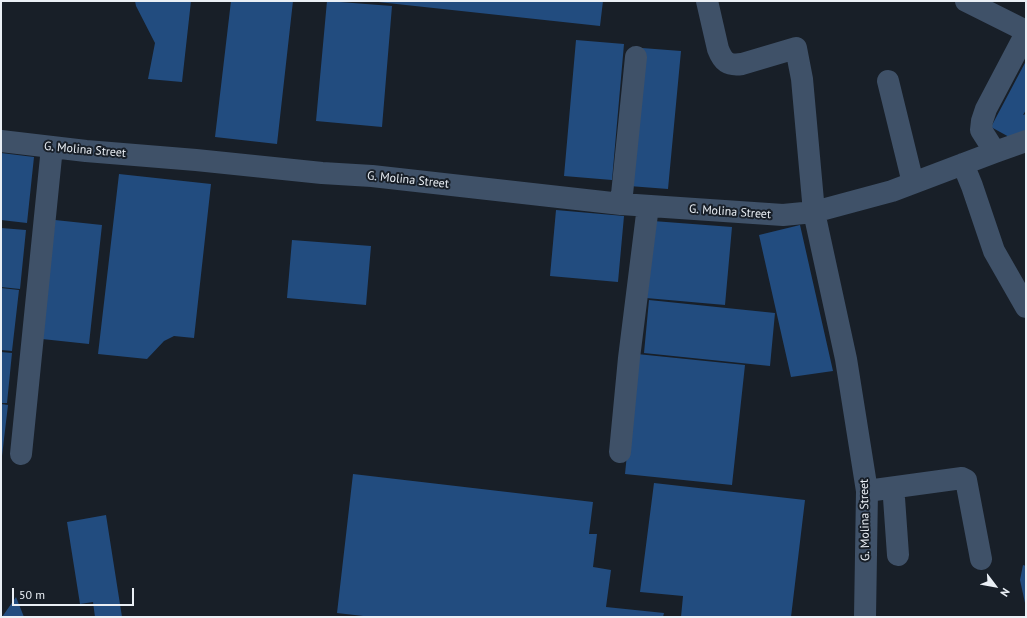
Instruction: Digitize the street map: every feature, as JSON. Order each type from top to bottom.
[{"type":"street","points":[[707,1],[718,49],[721,56],[727,63],[734,65],[742,64],[796,48],[802,79],[814,212]]},
{"type":"street","points":[[966,1],[1026,32],[986,109],[982,121],[981,130],[995,152]]},
{"type":"street","points":[[621,204],[636,57]]},
{"type":"street","points":[[888,80],[913,183]]},
{"type":"street","name":"G. Molina Street","points":[[1,142],[322,173],[372,176],[621,204],[783,216],[814,212],[892,191],[1026,141]]},
{"type":"street","points":[[20,454],[52,147]]},
{"type":"street","points":[[963,164],[994,252],[1026,307]]},
{"type":"street","points":[[620,452],[629,358],[648,206]]},
{"type":"street","name":"G. Molina Street","points":[[814,212],[846,359],[867,496],[865,617]]},
{"type":"street","points":[[867,496],[962,478],[966,480],[981,559]]},
{"type":"street","points":[[867,496],[894,498],[917,495]]},
{"type":"street","points":[[894,498],[898,555]]},
{"type":"building","points":[[135,1],[191,1],[182,82],[148,79],[155,43],[136,6]]},
{"type":"building","points":[[231,1],[293,1],[277,144],[215,137]]},
{"type":"building","points":[[327,1],[392,6],[382,127],[316,121]]},
{"type":"building","points":[[378,1],[603,1],[600,26]]},
{"type":"building","points":[[576,40],[624,44],[612,180],[564,176]]},
{"type":"building","points":[[642,48],[681,51],[668,189],[629,186]]},
{"type":"building","points":[[1026,61],[1026,110],[1023,115],[1026,114],[1026,132],[1011,138],[991,127]]},
{"type":"building","points":[[1,153],[34,157],[27,223],[1,220]]},
{"type":"building","points":[[119,174],[211,184],[194,338],[174,336],[164,341],[147,359],[98,354]]},
{"type":"building","points":[[556,210],[624,216],[618,282],[550,276]]},
{"type":"building","points":[[55,220],[102,225],[89,344],[42,339]]},
{"type":"building","points":[[653,221],[732,227],[725,305],[646,298]]},
{"type":"building","points":[[800,225],[833,371],[791,377],[759,235]]},
{"type":"building","points":[[1,228],[26,230],[20,289],[1,287]]},
{"type":"building","points":[[292,240],[371,246],[366,305],[287,298]]},
{"type":"building","points":[[1,288],[19,290],[12,351],[1,350]]},
{"type":"building","points":[[649,300],[775,313],[770,366],[644,353]]},
{"type":"building","points":[[1,352],[12,353],[7,403],[1,403]]},
{"type":"building","points":[[637,354],[745,365],[732,485],[625,474]]},
{"type":"building","points":[[1,404],[8,405],[2,456],[1,456]]},
{"type":"building","points":[[353,474],[593,502],[589,534],[597,534],[593,567],[611,570],[606,607],[664,613],[663,617],[372,617],[337,613]]},
{"type":"building","points":[[654,483],[805,500],[791,617],[681,617],[683,596],[640,592]]},
{"type":"building","points":[[106,515],[122,617],[95,617],[93,602],[80,604],[67,522]]},
{"type":"building","points":[[1023,565],[1026,566],[1025,603],[1020,580]]},
{"type":"building","points":[[16,597],[24,617],[2,617]]}]
